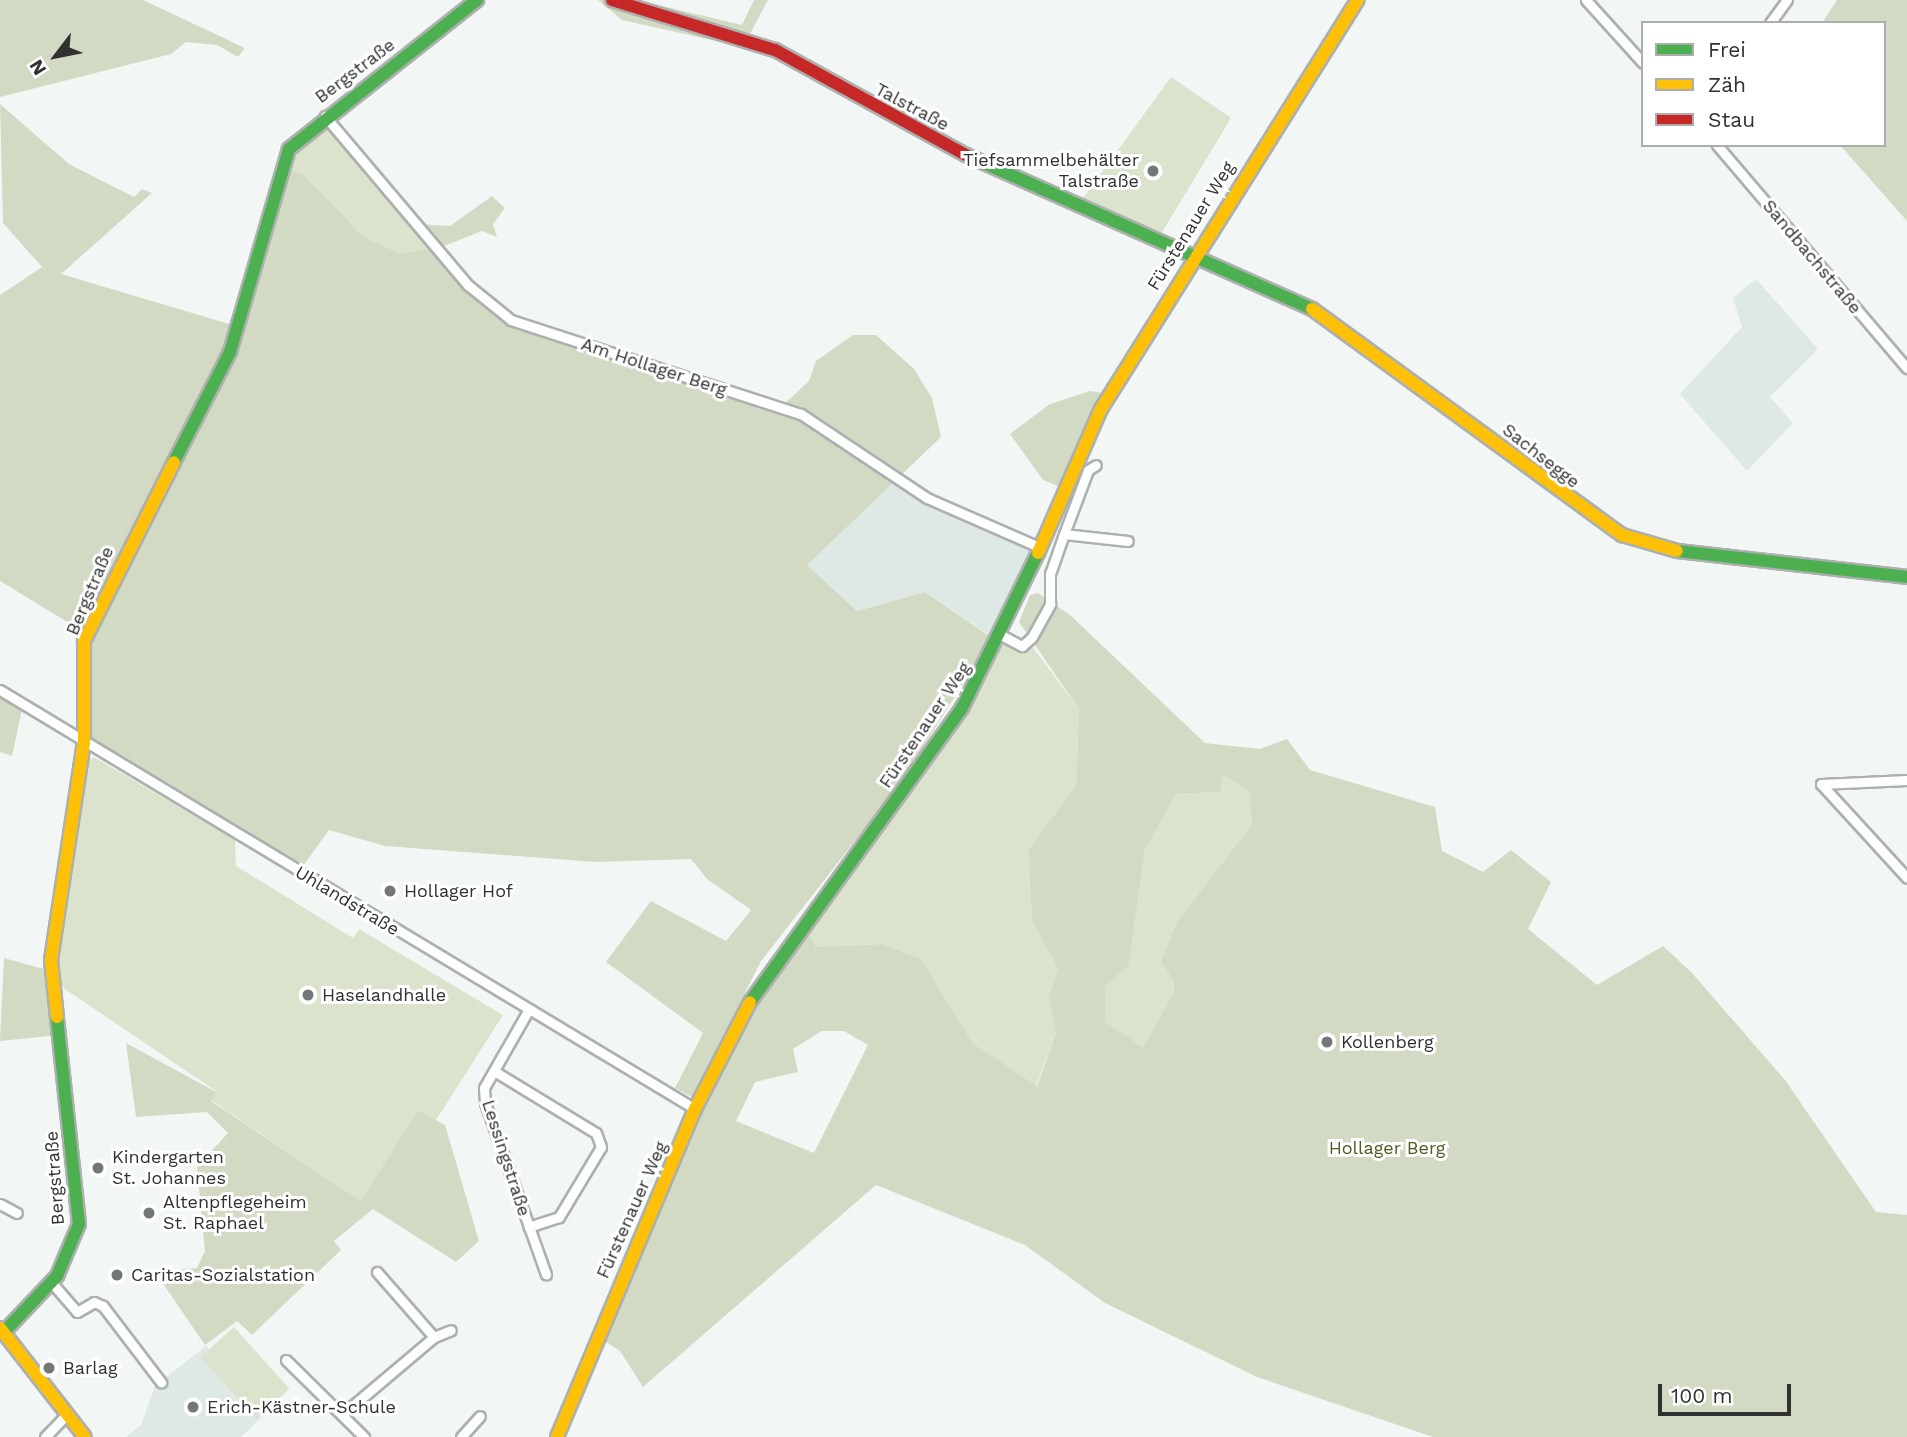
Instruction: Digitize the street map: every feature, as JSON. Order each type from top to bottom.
[{"type":"street","name":"Bergstraße","points":[[2,1331],[52,1283],[72,1250],[79,1224],[51,960],[84,743],[84,641],[230,352],[281,164],[325,116],[477,0]]},
{"type":"street","name":"Talstraße","points":[[612,0],[775,50],[912,129],[1194,254]]},
{"type":"street","name":"Fürstenauer Weg","points":[[557,1437],[695,1109],[758,987],[935,747],[1001,635],[1101,409],[1194,254],[1358,0]]},
{"type":"street","points":[[1586,0],[1641,61]]},
{"type":"street","points":[[1771,21],[1787,0]]},
{"type":"street","name":"Am Hollager Berg","points":[[325,116],[468,285],[511,320],[802,414],[927,498],[1039,547]]},
{"type":"street","name":"Sandbachstraße","points":[[1719,147],[1907,368]]},
{"type":"street","name":"Sachsegge","points":[[1194,254],[1294,296],[1622,535],[1687,554],[1816,562],[1907,577]]},
{"type":"street","points":[[1001,635],[1022,646],[1032,636],[1049,604],[1050,573],[1064,534],[1088,470],[1096,465]]},
{"type":"street","points":[[1064,534],[1128,541]]},
{"type":"street","name":"Uhlandstraße","points":[[0,690],[695,1109]]},
{"type":"street","points":[[1907,780],[1821,784],[1907,878]]},
{"type":"street","name":"Lessingstraße","points":[[529,1009],[495,1071],[485,1102],[545,1274]]},
{"type":"street","points":[[495,1071],[596,1133],[601,1147],[559,1217],[528,1227]]},
{"type":"street","points":[[0,1204],[17,1213]]},
{"type":"street","points":[[377,1272],[434,1337]]},
{"type":"street","points":[[52,1283],[78,1312],[94,1302],[103,1306],[161,1382]]},
{"type":"street","points":[[344,1413],[434,1337],[451,1330]]},
{"type":"street","points":[[2,1331],[85,1437]]},
{"type":"street","points":[[286,1360],[344,1413],[364,1437]]},
{"type":"street","points":[[46,1437],[67,1414]]},
{"type":"street","points":[[461,1437],[480,1416]]},
{"type":"shaded area","points":[[1756,279],[1818,349],[1770,397],[1793,423],[1747,471],[1680,394],[1742,327],[1733,298]]},
{"type":"shaded area","points":[[894,479],[1039,547],[999,642],[925,592],[857,611],[807,565]]},
{"type":"shaded area","points":[[206,1346],[265,1414],[241,1437],[126,1437],[141,1425],[155,1386]]},
{"type":"green space","points":[[0,0],[143,0],[245,48],[238,57],[217,45],[186,42],[171,54],[0,97]]},
{"type":"green space","points":[[598,0],[637,0],[742,25],[754,0],[768,0],[743,47],[622,20]]},
{"type":"green space","points":[[1837,0],[1907,0],[1907,221],[1842,147],[1886,147],[1886,21],[1823,21]]},
{"type":"green space","points":[[1171,77],[1231,118],[1158,239],[1078,205]]},
{"type":"green space","points":[[0,104],[69,164],[134,197],[142,189],[152,193],[61,274],[236,326],[281,164],[303,174],[364,237],[399,253],[437,248],[419,224],[450,226],[492,196],[505,208],[493,224],[497,237],[482,231],[439,248],[468,285],[511,320],[780,408],[809,381],[816,361],[853,335],[876,335],[914,369],[932,398],[941,437],[807,565],[857,611],[925,592],[992,638],[901,782],[761,961],[692,1097],[675,1088],[703,1033],[606,962],[651,901],[726,941],[751,910],[707,879],[691,859],[595,862],[385,846],[329,830],[303,866],[90,740],[92,637],[0,581],[0,295],[42,267],[3,223]]},
{"type":"green space","points":[[325,116],[438,248],[399,253],[364,237],[303,174],[281,164]]},
{"type":"green space","points":[[1090,391],[1109,394],[1063,488],[1043,480],[1010,434],[1050,404]]},
{"type":"green space","name":"Hollager Berg","points":[[1038,593],[1070,615],[1205,743],[1260,749],[1287,739],[1310,770],[1435,807],[1442,851],[1483,872],[1511,850],[1551,882],[1528,929],[1597,985],[1663,946],[1692,973],[1785,1080],[1876,1212],[1907,1215],[1907,1437],[1433,1437],[1257,1377],[1105,1303],[1025,1245],[876,1185],[643,1387],[620,1351],[603,1340],[691,1132],[751,1016],[807,930],[816,947],[881,944],[920,958],[973,1043],[1037,1086],[1056,1033],[1048,998],[1058,969],[1032,921],[1028,851],[1076,785],[1079,709],[1019,622],[1030,595]],"holes":[[[1224,775],[1249,791],[1252,824],[1176,923],[1161,961],[1174,983],[1173,994],[1143,1047],[1105,1022],[1105,986],[1129,966],[1145,850],[1176,794],[1220,792]],[[822,1031],[844,1031],[868,1045],[814,1153],[736,1121],[755,1082],[798,1072],[793,1049]]]},
{"type":"green space","points":[[1001,635],[1022,646],[1028,641],[1079,709],[1076,785],[1028,852],[1032,921],[1058,969],[1048,998],[1056,1033],[1036,1086],[973,1043],[920,958],[881,944],[816,947],[803,921],[942,737]]},
{"type":"green space","points":[[0,690],[23,705],[12,756],[0,752]]},
{"type":"green space","points":[[94,757],[235,840],[236,866],[353,938],[359,929],[503,1015],[436,1120],[418,1110],[362,1202],[211,1100],[216,1091],[62,987],[58,950],[87,761]]},
{"type":"green space","points":[[1224,775],[1249,791],[1252,824],[1176,923],[1161,961],[1174,983],[1173,994],[1143,1047],[1105,1023],[1105,986],[1129,966],[1145,850],[1176,794],[1220,792]]},
{"type":"green space","points":[[4,958],[51,971],[60,1035],[0,1041]]},
{"type":"green space","points":[[126,1043],[216,1092],[211,1101],[361,1201],[418,1110],[445,1125],[479,1241],[456,1262],[373,1209],[334,1241],[341,1250],[252,1335],[237,1321],[205,1345],[155,1272],[197,1268],[205,1251],[197,1167],[228,1133],[207,1112],[136,1117]]},
{"type":"green space","points":[[234,1327],[290,1389],[256,1419],[201,1357]]},
{"type":"traffic: fast","points":[[174,462],[230,352],[289,149],[477,0]]},
{"type":"traffic: fast","points":[[966,155],[1312,309]]},
{"type":"traffic: fast","points":[[1677,551],[1907,577]]},
{"type":"traffic: fast","points":[[750,1002],[962,708],[1038,553]]},
{"type":"traffic: fast","points":[[3,1333],[57,1276],[79,1224],[57,1017]]},
{"type":"traffic: slow","points":[[1038,553],[1101,409],[1358,0]]},
{"type":"traffic: slow","points":[[1312,309],[1622,535],[1677,551]]},
{"type":"traffic: slow","points":[[57,1017],[51,960],[84,743],[84,641],[174,462]]},
{"type":"traffic: slow","points":[[557,1437],[695,1109],[750,1002]]},
{"type":"traffic: slow","points":[[0,1328],[85,1437]]},
{"type":"traffic: jam","points":[[612,0],[775,50],[966,155]]},
{"type":"place","name":"Tiefsammelbehälter Talstraße","points":[[1153,171]]},
{"type":"place","name":"Hollager Hof","points":[[390,891]]},
{"type":"place","name":"Haselandhalle","points":[[308,995]]},
{"type":"place","name":"Kollenberg","points":[[1327,1042]]},
{"type":"place","name":"Kindergarten St. Johannes","points":[[98,1168]]},
{"type":"place","name":"Altenpflegeheim St. Raphael","points":[[149,1213]]},
{"type":"place","name":"Caritas-Sozialstation","points":[[117,1275]]},
{"type":"place","name":"Barlag","points":[[49,1368]]},
{"type":"place","name":"Erich-Kästner-Schule","points":[[193,1407]]}]
